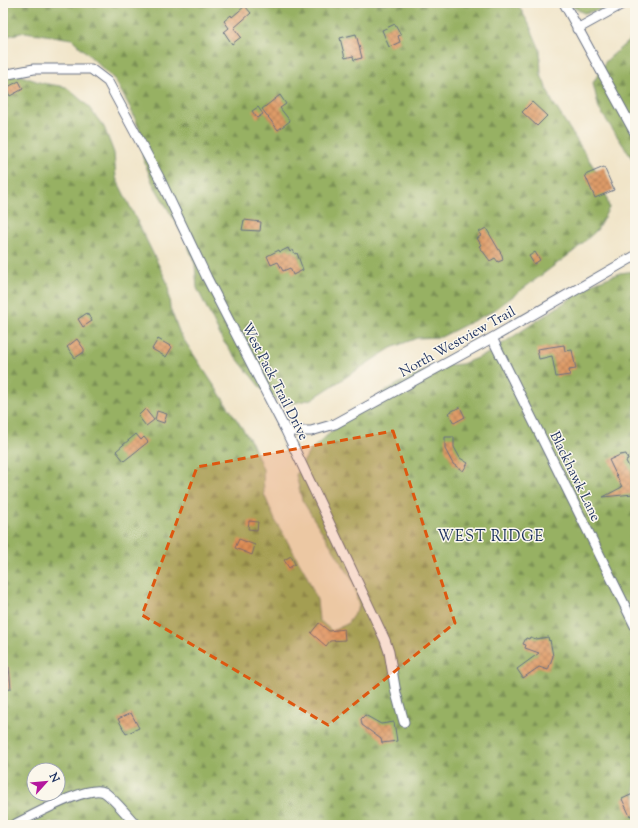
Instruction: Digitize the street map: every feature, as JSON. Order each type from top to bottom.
[{"type":"street","points":[[564,3],[635,133]]},
{"type":"street","points":[[577,29],[624,3]]},
{"type":"street","name":"West Pack Trail Drive","points":[[3,75],[34,69],[91,69],[108,82],[159,177],[207,278],[286,431],[387,646],[396,693],[404,722]]},
{"type":"street","name":"North Westview Trail","points":[[286,431],[311,431],[335,424],[492,338],[635,256]]},
{"type":"street","name":"Blackhawk Lane","points":[[492,338],[635,626]]},
{"type":"street","points":[[13,825],[76,795],[90,791],[104,792],[136,825]]},
{"type":"highlighted area","points":[[393,431],[455,623],[328,725],[142,615],[197,467]]},
{"type":"green space","points":[[3,3],[517,3],[529,24],[540,50],[541,75],[552,101],[603,182],[609,208],[597,230],[574,251],[493,311],[441,337],[417,338],[391,348],[312,399],[286,405],[264,392],[223,341],[197,288],[195,264],[185,238],[153,184],[143,158],[141,133],[130,107],[115,80],[72,39],[25,32],[3,37]]},
{"type":"green space","points":[[566,3],[615,3],[609,8],[584,13]]},
{"type":"green space","points":[[635,35],[635,163],[599,109],[593,83],[606,61]]},
{"type":"green space","points":[[19,75],[42,83],[66,87],[87,105],[104,127],[114,153],[116,178],[168,284],[170,308],[180,334],[252,443],[263,469],[264,494],[275,520],[306,574],[317,600],[319,620],[332,631],[347,624],[359,607],[353,581],[302,500],[296,475],[309,452],[331,432],[385,391],[412,376],[437,366],[462,364],[487,354],[594,283],[620,273],[635,271],[635,825],[65,825],[58,822],[32,825],[3,825],[3,76]]},
{"type":"building","points":[[245,6],[251,13],[234,28],[241,37],[232,44],[224,32],[229,28],[224,21],[231,15],[232,17]]},
{"type":"building","points":[[395,24],[401,35],[398,36],[400,42],[389,47],[382,30]]},
{"type":"building","points":[[356,34],[362,58],[354,60],[353,56],[345,58],[340,38]]},
{"type":"building","points":[[19,81],[23,89],[10,96],[6,88]]},
{"type":"building","points":[[280,95],[286,104],[280,108],[290,121],[278,130],[262,109]]},
{"type":"building","points":[[532,102],[547,116],[537,126],[522,112]]},
{"type":"building","points":[[258,107],[263,114],[257,118],[252,111]]},
{"type":"building","points":[[604,167],[614,190],[595,198],[585,175]]},
{"type":"building","points":[[244,220],[261,222],[260,231],[242,230]]},
{"type":"building","points":[[486,228],[502,255],[503,260],[498,262],[495,258],[490,261],[479,246],[481,245],[477,238],[481,236],[479,232]]},
{"type":"building","points":[[288,248],[290,252],[293,250],[295,254],[297,253],[303,270],[293,275],[290,268],[283,271],[278,262],[271,265],[267,256],[279,250],[280,252]]},
{"type":"building","points":[[535,252],[540,260],[534,264],[529,256]]},
{"type":"building","points":[[87,313],[92,321],[83,327],[78,319]]},
{"type":"building","points":[[77,339],[84,349],[84,352],[75,358],[67,347]]},
{"type":"building","points":[[158,339],[172,347],[166,357],[152,349]]},
{"type":"building","points":[[564,345],[565,351],[572,350],[576,369],[569,370],[570,375],[556,377],[552,356],[539,359],[537,349]]},
{"type":"building","points":[[460,407],[465,417],[454,423],[448,413]]},
{"type":"building","points":[[145,409],[154,420],[146,426],[138,416]]},
{"type":"building","points":[[157,411],[167,414],[164,423],[155,420]]},
{"type":"building","points":[[136,434],[141,440],[144,437],[148,442],[124,461],[116,451]]},
{"type":"building","points":[[445,437],[454,437],[454,447],[460,458],[468,463],[463,471],[453,464],[445,449]]},
{"type":"building","points":[[626,454],[628,460],[626,461],[631,471],[633,494],[603,497],[622,487],[609,460]]},
{"type":"building","points":[[249,521],[258,522],[257,530],[248,529]]},
{"type":"building","points":[[239,539],[255,545],[252,555],[235,548]]},
{"type":"building","points":[[291,556],[295,564],[289,568],[284,560]]},
{"type":"building","points":[[319,623],[329,631],[344,629],[345,640],[330,641],[326,646],[311,633]]},
{"type":"building","points":[[530,637],[536,639],[548,637],[553,656],[548,670],[539,667],[523,678],[517,669],[539,653],[525,648],[526,645],[523,644],[526,638],[529,639]]},
{"type":"building","points":[[9,667],[11,689],[4,690],[3,668]]},
{"type":"building","points":[[131,713],[139,728],[126,734],[118,719]]},
{"type":"building","points":[[365,715],[381,724],[394,722],[397,741],[382,743],[381,739],[362,725],[361,719]]},
{"type":"building","points":[[633,794],[635,798],[635,814],[630,816],[622,799]]},
{"type":"district","name":"WEST RIDGE","points":[[491,536]]}]
